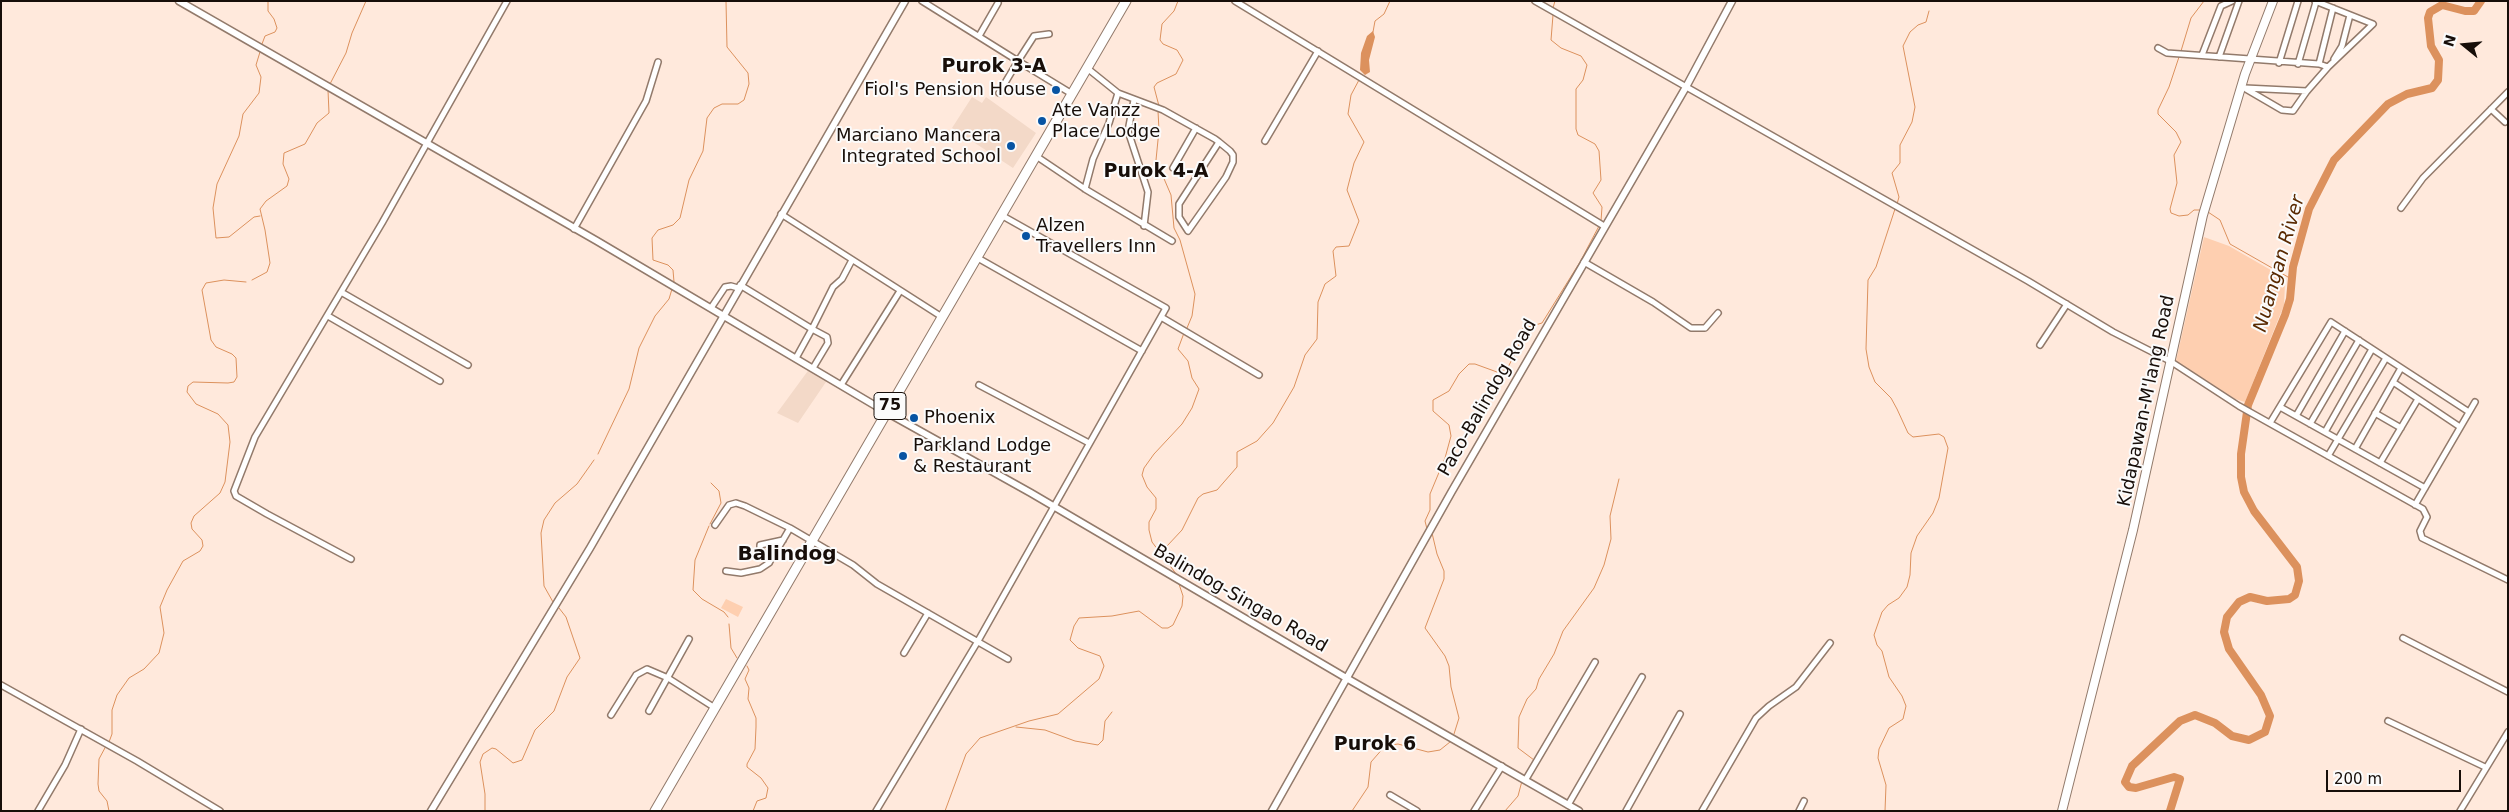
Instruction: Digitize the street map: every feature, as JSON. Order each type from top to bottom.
[{"type":"highway","name":"75","points":[[656,811],[1126,1]]},
{"type":"main road","name":"Kidapawan-M'lang Road","points":[[2062,811],[2134,530],[2203,215],[2244,88],[2250,60],[2273,1]]},
{"type":"street","name":"Balindog-Singao Road","points":[[180,1],[886,412],[1579,811]]},
{"type":"street","points":[[351,558],[283,524],[234,493],[251,444],[328,316],[507,1]]},
{"type":"street","points":[[431,811],[590,548],[904,1]]},
{"type":"street","points":[[922,1],[1072,94]]},
{"type":"street","points":[[1235,1],[1604,226]]},
{"type":"street","points":[[1535,1],[2067,304],[2135,345],[2170,361],[2239,406],[2415,505],[2427,514],[2420,532],[2422,538],[2508,580]]},
{"type":"street","name":"Paco-Balindog Road","points":[[1272,811],[1348,679],[1452,491],[1686,87],[1732,1]]},
{"type":"street","points":[[2202,55],[2221,6],[2232,1]]},
{"type":"street","points":[[2220,57],[2239,1]]},
{"type":"street","points":[[2279,63],[2298,1]]},
{"type":"street","points":[[2244,88],[2288,112],[2292,111],[2306,91],[2329,66],[2373,24],[2316,1],[2298,64]]},
{"type":"street","points":[[979,36],[998,3]]},
{"type":"street","points":[[2319,64],[2333,8]]},
{"type":"street","points":[[2329,66],[2342,46],[2350,16]]},
{"type":"street","points":[[999,93],[1034,36],[1049,34]]},
{"type":"street","points":[[2158,48],[2168,53],[2329,66]]},
{"type":"street","points":[[1265,141],[1318,51]]},
{"type":"street","points":[[574,229],[646,101],[658,62]]},
{"type":"street","points":[[1087,68],[1118,93],[1163,110],[1220,142],[1233,155],[1233,162],[1188,231],[1179,217],[1179,204],[1220,142]]},
{"type":"street","points":[[2244,88],[2306,91]]},
{"type":"street","points":[[2401,208],[2423,178],[2508,92]]},
{"type":"street","points":[[1085,190],[1093,159],[1109,122],[1118,93]]},
{"type":"street","points":[[1134,100],[1128,131],[1148,192],[1144,226]]},
{"type":"street","points":[[2491,109],[2505,122]]},
{"type":"street","points":[[1173,168],[1196,128]]},
{"type":"street","points":[[1036,156],[1085,190],[1172,241]]},
{"type":"street","points":[[781,214],[942,317]]},
{"type":"street","points":[[876,811],[978,641],[1166,308],[1001,215]]},
{"type":"street","points":[[976,257],[1142,351]]},
{"type":"street","points":[[796,358],[833,287],[842,280],[852,260]]},
{"type":"street","points":[[1584,262],[1653,302],[1691,328],[1705,328],[1718,313]]},
{"type":"street","points":[[710,308],[725,287],[739,287],[812,329],[829,341],[813,368]]},
{"type":"street","points":[[841,385],[900,291]]},
{"type":"street","points":[[341,292],[468,365]]},
{"type":"street","points":[[2040,345],[2067,304]]},
{"type":"street","points":[[328,316],[440,381]]},
{"type":"street","points":[[1161,317],[1260,374]]},
{"type":"street","points":[[2270,423],[2331,322],[2469,412]]},
{"type":"street","points":[[2296,416],[2345,331]]},
{"type":"street","points":[[2310,424],[2359,340]]},
{"type":"street","points":[[2324,432],[2372,349]]},
{"type":"street","points":[[2328,456],[2386,358]]},
{"type":"street","points":[[2354,449],[2401,368]]},
{"type":"street","points":[[2393,382],[2460,427]]},
{"type":"street","points":[[980,384],[1089,443]]},
{"type":"street","points":[[2380,464],[2418,399]]},
{"type":"street","points":[[2415,505],[2475,402]]},
{"type":"street","points":[[2280,407],[2425,488]]},
{"type":"street","points":[[2375,413],[2401,428]]},
{"type":"street","points":[[715,525],[724,509],[736,503],[790,528],[853,565],[877,584],[1008,659]]},
{"type":"street","points":[[726,571],[741,573],[764,568],[790,528]]},
{"type":"street","points":[[769,563],[760,549],[760,545],[783,540]]},
{"type":"street","points":[[904,653],[928,613]]},
{"type":"street","points":[[2403,638],[2508,692]]},
{"type":"street","points":[[649,711],[689,639]]},
{"type":"street","points":[[1702,811],[1756,718],[1769,706],[1796,687],[1830,643]]},
{"type":"street","points":[[1526,780],[1595,662]]},
{"type":"street","points":[[611,715],[640,672],[651,670],[668,678],[716,708]]},
{"type":"street","points":[[1568,804],[1642,677]]},
{"type":"street","points":[[1,685],[81,729],[220,811]]},
{"type":"street","points":[[1626,811],[1680,714]]},
{"type":"street","points":[[2388,721],[2485,767]]},
{"type":"street","points":[[38,811],[72,752],[81,729]]},
{"type":"street","points":[[2460,811],[2508,732]]},
{"type":"street","points":[[1474,811],[1502,766]]},
{"type":"street","points":[[1390,795],[1417,811]]},
{"type":"street","points":[[1799,811],[1804,801]]},
{"type":"shaded area","points":[[1373,31],[1375,37],[1369,60],[1370,72],[1365,75],[1360,70],[1361,53],[1367,36]]},
{"type":"shaded area","points":[[972,97],[982,103],[986,97],[1036,133],[1013,168],[952,128]]},
{"type":"shaded area","points":[[2204,237],[2229,246],[2283,277],[2285,284],[2284,305],[2245,402],[2235,399],[2176,361]]},
{"type":"shaded area","points":[[810,368],[828,379],[798,423],[777,413]]},
{"type":"shaded area","points":[[726,599],[743,607],[738,617],[721,608]]},
{"type":"waterway","points":[[262,44],[265,36],[275,32],[277,28],[274,19],[268,11],[268,1]]},
{"type":"waterway","points":[[330,84],[346,53],[352,33],[366,1]]},
{"type":"waterway","points":[[674,282],[673,270],[668,265],[653,260],[652,238],[658,230],[673,225],[680,218],[689,180],[703,151],[707,118],[714,108],[722,104],[738,104],[744,100],[749,84],[748,73],[727,47],[726,1]]},
{"type":"waterway","points":[[1159,106],[1154,87],[1157,83],[1176,74],[1183,60],[1177,50],[1163,44],[1160,40],[1162,24],[1174,11],[1178,1]]},
{"type":"waterway","points":[[1373,32],[1375,21],[1384,14],[1390,1]]},
{"type":"waterway","points":[[1553,8],[1555,1]]},
{"type":"waterway","points":[[2181,51],[2191,18],[2204,1]]},
{"type":"waterway","name":"Nuangan River","points":[[2170,811],[2180,779],[2174,777],[2136,788],[2129,787],[2125,782],[2132,766],[2180,721],[2195,715],[2215,723],[2232,736],[2249,740],[2265,732],[2270,716],[2261,695],[2229,649],[2224,632],[2227,617],[2239,602],[2250,597],[2267,601],[2289,599],[2295,595],[2299,581],[2297,567],[2254,511],[2244,492],[2241,477],[2241,454],[2248,405],[2290,299],[2293,267],[2309,209],[2334,160],[2388,104],[2407,94],[2432,88],[2438,80],[2439,60],[2431,46],[2428,18],[2430,12],[2442,5],[2465,11],[2474,11],[2481,1]]},
{"type":"waterway","points":[[1897,204],[1899,197],[1892,173],[1900,163],[1900,145],[1912,122],[1915,107],[1903,46],[1910,32],[1918,25],[1926,22],[1929,11]]},
{"type":"waterway","points":[[1553,15],[1551,40],[1561,48],[1581,56],[1587,65],[1583,80],[1576,89],[1576,129],[1578,135],[1595,144],[1599,151],[1601,180],[1593,193],[1602,207],[1601,221]]},
{"type":"waterway","points":[[260,52],[256,65],[261,77],[259,93],[243,114],[239,136],[217,184],[213,208],[216,238],[229,237],[254,217],[260,216]]},
{"type":"waterway","points":[[2179,57],[2169,87],[2158,110],[2158,114],[2176,132],[2181,142],[2174,155],[2177,183],[2170,209],[2171,213],[2179,216],[2188,215],[2194,210],[2200,210]]},
{"type":"waterway","points":[[1163,555],[1167,546],[1182,530],[1198,498],[1203,494],[1217,490],[1237,467],[1237,452],[1257,441],[1273,423],[1294,387],[1305,355],[1317,339],[1318,302],[1325,284],[1336,276],[1333,251],[1336,247],[1349,246],[1359,221],[1347,190],[1354,163],[1364,142],[1348,114],[1351,95],[1359,80]]},
{"type":"waterway","points":[[252,280],[267,272],[270,263],[260,209],[266,201],[287,186],[289,179],[283,164],[284,153],[305,144],[317,123],[329,113],[328,90]]},
{"type":"waterway","points":[[1158,111],[1159,130],[1156,160],[1171,195],[1174,228],[1180,240],[1195,294],[1192,316],[1187,328]]},
{"type":"waterway","points":[[1885,811],[1886,785],[1878,758],[1879,749],[1889,728],[1903,719],[1906,706],[1902,696],[1889,677],[1882,651],[1877,645],[1874,635],[1882,612],[1888,605],[1899,598],[1907,587],[1910,575],[1911,553],[1917,536],[1933,513],[1939,498],[1948,448],[1944,437],[1939,434],[1913,437],[1908,433],[1891,398],[1875,382],[1869,367],[1866,349],[1868,280],[1876,267],[1895,209]]},
{"type":"waterway","points":[[2208,212],[2220,220],[2230,244],[2288,277],[2291,281]]},
{"type":"waterway","points":[[1427,529],[1425,521],[1430,510],[1430,494],[1445,458],[1451,436],[1449,425],[1433,411],[1433,400],[1449,391],[1459,374],[1469,364],[1475,364],[1497,372],[1507,369],[1518,348],[1522,329],[1542,323],[1580,262],[1599,226]]},
{"type":"waterway","points":[[109,742],[112,734],[112,710],[117,695],[129,678],[144,669],[159,653],[164,633],[160,607],[167,590],[183,561],[200,551],[203,546],[202,540],[192,529],[191,523],[194,516],[220,493],[225,482],[230,442],[228,425],[218,414],[196,404],[187,392],[188,386],[193,382],[228,383],[234,382],[237,377],[236,358],[232,354],[216,347],[211,340],[202,290],[206,283],[224,280],[246,282]]},
{"type":"waterway","points":[[598,454],[629,389],[639,348],[655,316],[669,299],[672,289]]},
{"type":"waterway","points":[[1177,575],[1152,542],[1149,522],[1156,509],[1156,498],[1147,487],[1142,475],[1144,468],[1154,454],[1182,424],[1192,408],[1199,389],[1192,378],[1188,361],[1178,349],[1184,333]]},
{"type":"waterway","points":[[553,602],[544,586],[541,533],[544,520],[555,503],[577,484],[594,460]]},
{"type":"waterway","points":[[1529,770],[1534,760],[1518,748],[1519,717],[1527,699],[1536,689],[1539,679],[1554,654],[1563,631],[1594,588],[1604,565],[1611,539],[1610,516],[1619,479]]},
{"type":"waterway","points":[[710,524],[721,503],[719,491],[711,483]]},
{"type":"waterway","points":[[709,526],[695,560],[693,590],[702,599],[724,612],[728,617]]},
{"type":"waterway","points":[[1432,533],[1437,554],[1444,571],[1444,579],[1425,628],[1445,656],[1449,666],[1451,687],[1459,718],[1454,734]]},
{"type":"waterway","points":[[945,811],[966,754],[980,738],[1029,721],[1058,714],[1099,679],[1104,666],[1100,656],[1078,648],[1070,640],[1074,626],[1079,618],[1112,616],[1139,611],[1162,628],[1168,628],[1173,625],[1182,606],[1183,596],[1179,584]]},
{"type":"waterway","points":[[485,811],[485,794],[480,762],[483,754],[492,748],[496,749],[513,763],[522,760],[535,730],[554,711],[567,677],[580,658],[566,617],[559,608]]},
{"type":"waterway","points":[[729,624],[731,648],[737,658]]},
{"type":"waterway","points":[[747,666],[749,670],[745,679],[749,688],[748,699],[756,718],[755,749],[747,767],[761,778],[768,788],[766,798],[757,801],[753,811]]},
{"type":"waterway","points":[[1016,727],[1045,730],[1075,741],[1098,745],[1103,740],[1105,721],[1112,712]]},
{"type":"waterway","points":[[1352,811],[1368,787],[1371,762],[1385,746],[1398,744],[1428,752],[1440,750],[1450,742]]},
{"type":"waterway","points":[[106,746],[99,759],[98,784],[99,791],[107,801],[109,811]]},
{"type":"waterway","points":[[1505,811],[1518,796],[1522,781]]},
{"type":"place","name":"Fiol's Pension House","points":[[1056,90]]},
{"type":"place","name":"Ate Vanzz Place Lodge","points":[[1042,121]]},
{"type":"place","name":"Marciano Mancera Integrated School","points":[[1011,146]]},
{"type":"place","name":"Alzen Travellers Inn","points":[[1026,236]]},
{"type":"place","name":"Phoenix","points":[[914,418]]},
{"type":"place","name":"Parkland Lodge & Restaurant","points":[[903,456]]},
{"type":"district","name":"Purok 3-A","points":[[994,67]]},
{"type":"district","name":"Purok 4-A","points":[[1156,172]]},
{"type":"district","name":"Balindog","points":[[787,555]]},
{"type":"district","name":"Purok 6","points":[[1375,745]]}]
